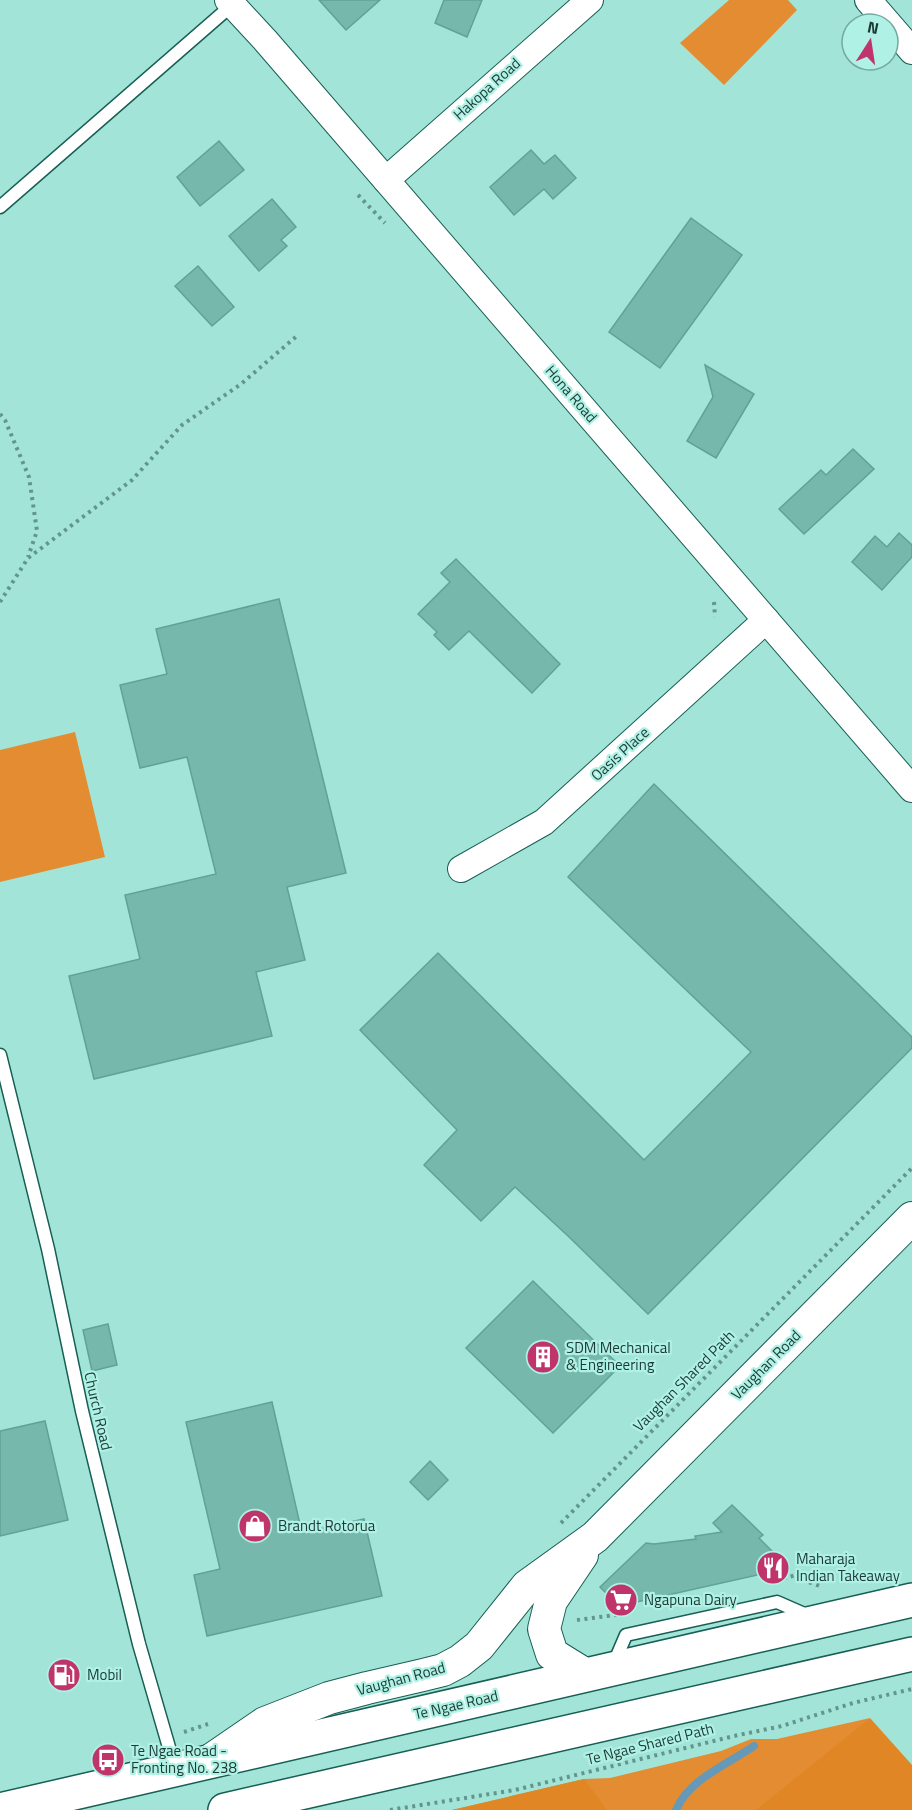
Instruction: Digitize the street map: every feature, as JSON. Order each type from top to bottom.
[{"type":"highway","name":"Te Ngae Road","points":[[0,1810],[912,1600]]},
{"type":"highway","points":[[225,1810],[912,1654]]},
{"type":"street","name":"Hakopa Road","points":[[386,180],[590,0]]},
{"type":"street","points":[[868,0],[912,51]]},
{"type":"street","name":"Hona Road","points":[[230,3],[273,48],[912,789]]},
{"type":"street","name":"Oasis Place","points":[[460,869],[544,822],[766,620]]},
{"type":"street","name":"Vaughan Road","points":[[210,1761],[265,1723],[329,1698],[443,1670],[460,1661],[479,1646],[527,1586],[595,1536],[912,1218]]},
{"type":"street","name":"Vaughan Road","points":[[595,1536],[551,1601],[544,1629],[552,1653],[598,1673]]},
{"type":"lane","points":[[0,207],[230,3]]},
{"type":"lane","name":"Church Road","points":[[0,1055],[48,1249],[101,1489],[142,1655],[176,1770]]},
{"type":"path","points":[[28,558],[132,480],[182,425],[241,384],[298,335]]},
{"type":"path","points":[[0,414],[5,420],[30,477],[37,531],[28,558],[0,602]]},
{"type":"path","points":[[0,425],[5,420]]},
{"type":"path","name":"Vaughan Shared Path","points":[[558,1526],[912,1168]]},
{"type":"path","name":"Te Ngae Shared Path","points":[[390,1810],[515,1791],[782,1726],[853,1703],[912,1689]]},
{"type":"shaded area","points":[[729,0],[788,0],[797,10],[724,85],[680,43]]},
{"type":"shaded area","points":[[75,732],[105,857],[0,882],[0,750]]},
{"type":"shaded area","points":[[870,1718],[775,1810],[452,1810],[584,1779],[610,1778],[721,1751],[751,1739],[777,1739]]},
{"type":"shaded area","points":[[870,1718],[912,1765],[912,1810],[756,1810]]},
{"type":"shaded area","points":[[584,1779],[607,1810],[452,1810]]},
{"type":"building","points":[[319,0],[380,0],[346,30]]},
{"type":"building","points":[[444,0],[482,0],[467,37],[435,23]]},
{"type":"building","points":[[219,141],[244,170],[200,206],[177,177]]},
{"type":"building","points":[[531,150],[544,164],[555,155],[576,178],[553,199],[544,189],[514,215],[490,187]]},
{"type":"building","points":[[272,199],[296,227],[281,240],[287,246],[259,271],[229,236]]},
{"type":"building","points":[[691,218],[742,255],[660,368],[609,332]]},
{"type":"building","points":[[198,266],[234,307],[212,326],[175,286]]},
{"type":"building","points":[[705,365],[754,394],[716,458],[687,441],[713,397]]},
{"type":"building","points":[[853,449],[874,469],[804,534],[779,509],[821,470],[826,475]]},
{"type":"building","points":[[899,533],[912,545],[912,557],[882,590],[852,562],[875,536],[887,547]]},
{"type":"building","points":[[456,559],[560,664],[532,693],[469,631],[449,650],[434,635],[437,632],[418,614],[450,582],[441,573]]},
{"type":"building","points":[[279,599],[346,873],[287,887],[305,960],[256,972],[272,1036],[94,1079],[69,976],[140,959],[125,895],[216,874],[187,757],[140,768],[120,685],[167,674],[156,629]]},
{"type":"building","points":[[654,784],[912,1037],[912,1048],[648,1314],[515,1187],[481,1221],[424,1165],[457,1130],[360,1030],[438,953],[644,1160],[751,1052],[568,877]]},
{"type":"building","name":"SDM Mechanical & Engineering","points":[[533,1281],[620,1366],[553,1433],[466,1348]]},
{"type":"building","points":[[108,1324],[117,1365],[92,1371],[83,1330]]},
{"type":"building","name":"Brandt Rotorua","points":[[272,1402],[302,1533],[364,1519],[382,1596],[207,1636],[194,1575],[220,1569],[186,1422]]},
{"type":"building","points":[[45,1421],[68,1520],[0,1536],[0,1431]]},
{"type":"building","points":[[430,1461],[448,1480],[428,1500],[410,1482]]},
{"type":"building","points":[[732,1505],[763,1535],[759,1538],[789,1568],[619,1606],[600,1587],[646,1543],[696,1539],[695,1536],[722,1532],[713,1523]]},
{"type":"waterway","points":[[676,1810],[690,1789],[710,1773],[754,1746]]},
{"type":"place","name":"SDM Mechanical & Engineering","points":[[543,1357]]},
{"type":"place","name":"Brandt Rotorua","points":[[255,1526]]},
{"type":"place","name":"Maharaja Indian Takeaway","points":[[773,1568]]},
{"type":"place","name":"Ngapuna Dairy","points":[[621,1600]]},
{"type":"place","name":"Mobil","points":[[64,1675]]},
{"type":"place","name":"Te Ngae Road - Fronting No. 238","points":[[108,1760]]}]
